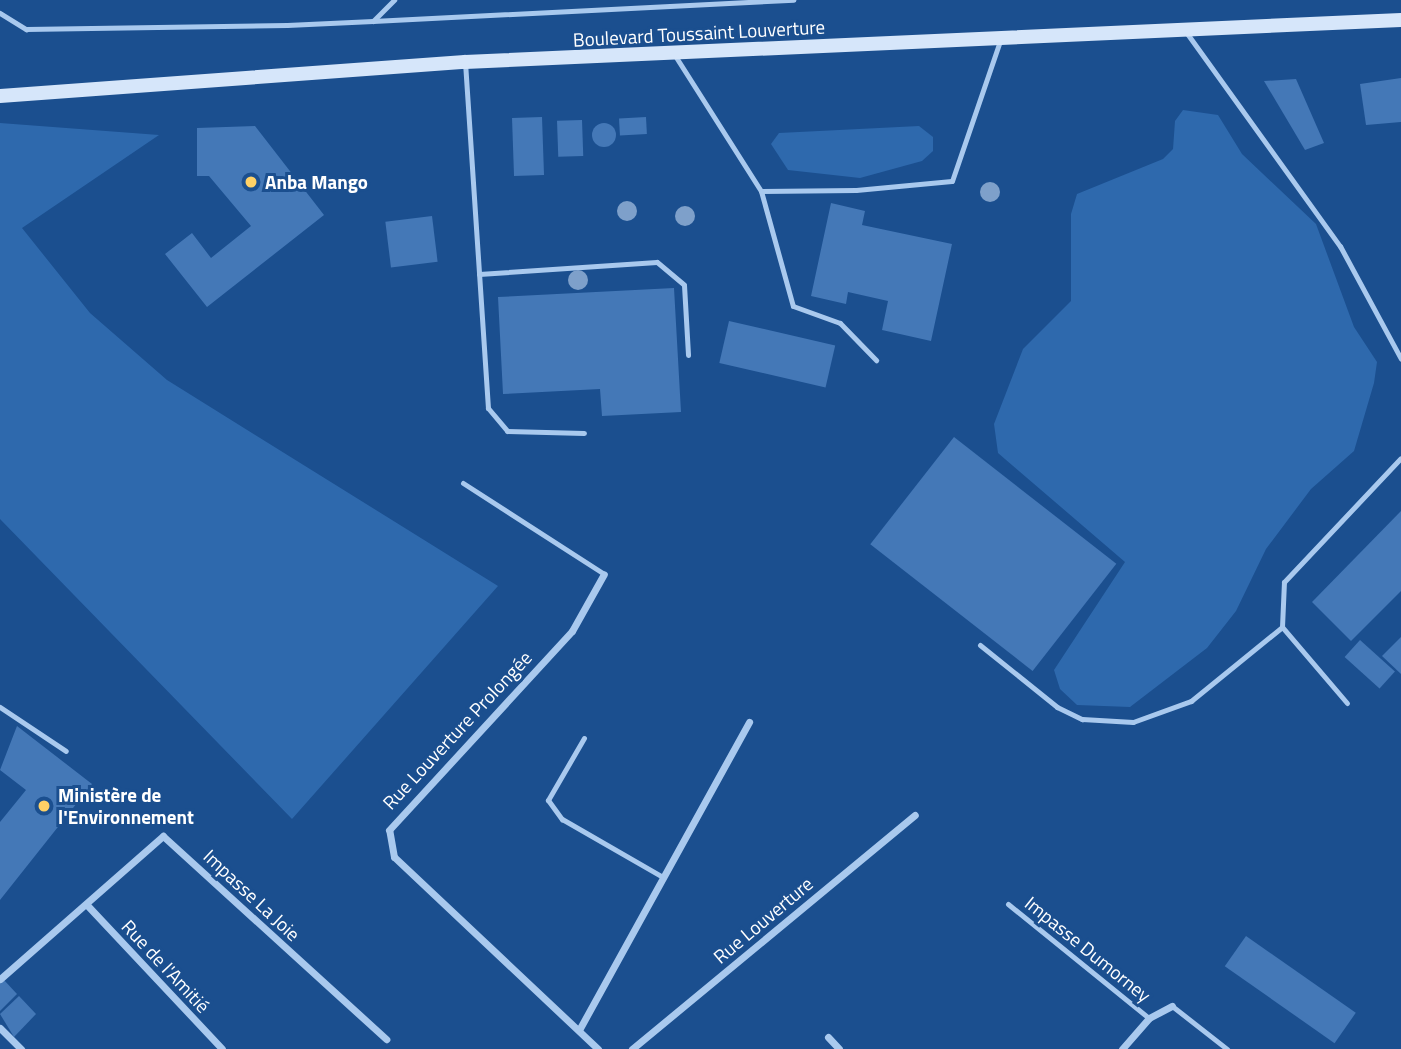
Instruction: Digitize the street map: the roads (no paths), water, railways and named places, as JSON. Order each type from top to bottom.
[{"type":"main road","name":"Boulevard Toussaint Louverture","points":[[0,96],[465,62],[1401,20]]},
{"type":"street","name":"Rue Louverture Prolongée","points":[[598,1049],[394,856],[389,830],[394,817],[572,631],[604,573]]},
{"type":"street","points":[[579,1030],[749,722]]},
{"type":"street","name":"Rue Louverture","points":[[632,1049],[915,815]]},
{"type":"street","name":"Impasse La Joie","points":[[0,979],[163,836],[386,1039]]},
{"type":"street","name":"Rue de l'Amitié","points":[[87,905],[222,1049]]},
{"type":"street","points":[[1122,1049],[1149,1018],[1172,1006]]},
{"type":"street","points":[[0,1028],[21,1049]]},
{"type":"street","points":[[828,1037],[839,1049]]},
{"type":"lane","points":[[373,21],[394,0]]},
{"type":"lane","points":[[0,13],[26,29],[373,21],[793,0]]},
{"type":"lane","points":[[1185,30],[1340,246],[1401,359]]},
{"type":"lane","points":[[761,191],[952,181],[1001,38]]},
{"type":"lane","points":[[674,54],[761,191],[793,306],[841,323],[876,360]]},
{"type":"lane","points":[[465,62],[488,408],[508,431],[584,433]]},
{"type":"lane","points":[[479,274],[657,262],[684,285],[688,355]]},
{"type":"lane","points":[[1347,703],[1282,627],[1284,582],[1401,458]]},
{"type":"lane","points":[[463,483],[604,573]]},
{"type":"lane","points":[[980,645],[1057,707],[1082,719],[1133,722],[1191,701],[1282,627]]},
{"type":"lane","points":[[0,707],[66,751]]},
{"type":"lane","points":[[584,738],[548,800],[562,820],[663,877]]},
{"type":"lane","name":"Impasse Dumorney","points":[[1008,904],[1149,1018]]},
{"type":"lane","points":[[1172,1006],[1227,1049]]},
{"type":"place","name":"Anba Mango","points":[[251,182]]},
{"type":"place","name":"Ministère de l'Environnement","points":[[44,806]]}]
